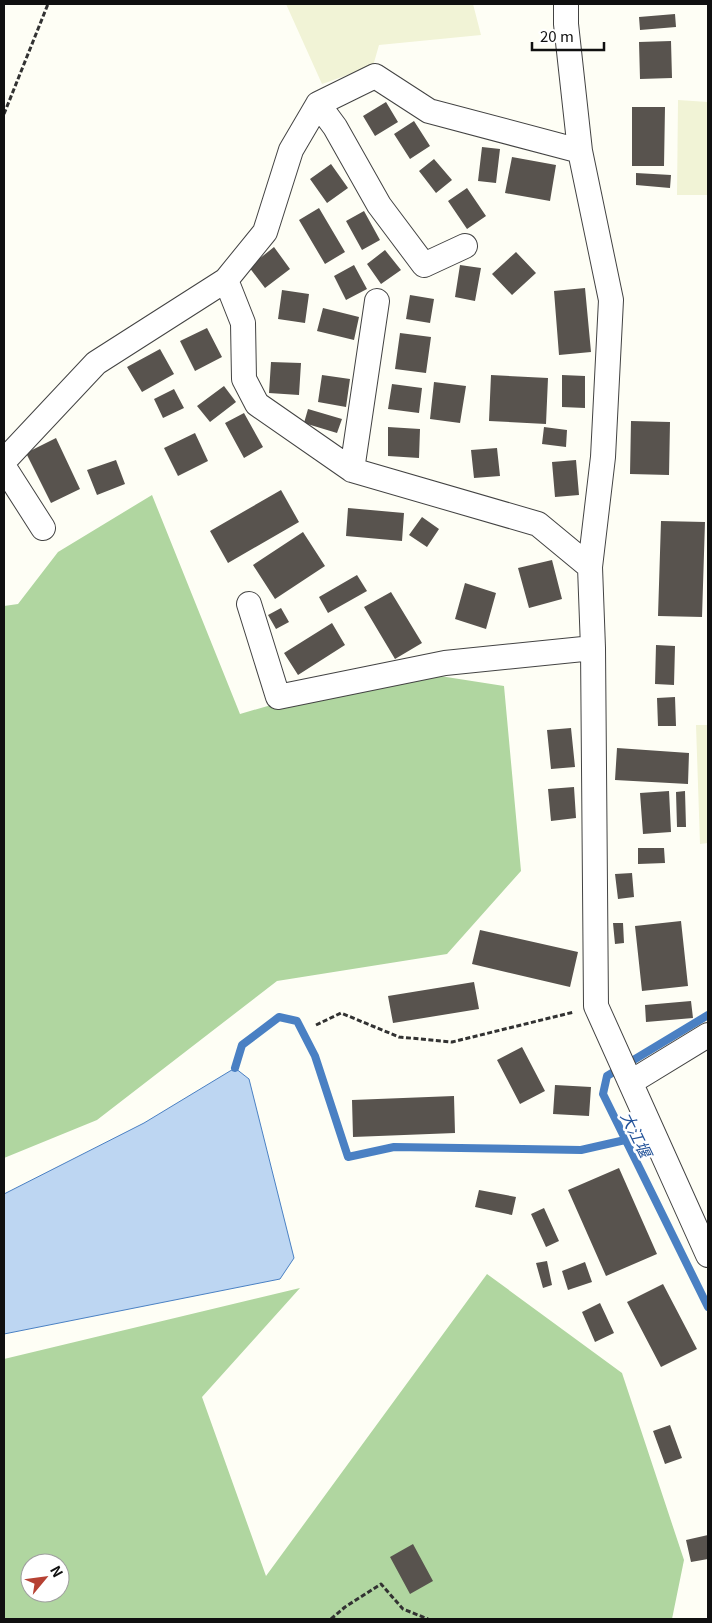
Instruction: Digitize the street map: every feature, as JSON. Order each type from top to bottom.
[{"type":"street","points":[[566,4],[566,24],[580,151],[611,300],[603,457],[590,567],[594,648],[596,1006],[708,1255]]},
{"type":"street","points":[[4,462],[96,363],[226,280],[265,232],[291,150],[318,104],[375,76],[429,111],[580,151]]},
{"type":"street","points":[[318,104],[336,127],[379,205],[424,265],[465,246]]},
{"type":"street","points":[[226,280],[243,323],[244,379],[257,404],[352,470],[538,524],[590,567]]},
{"type":"street","points":[[352,470],[378,301]]},
{"type":"street","points":[[4,467],[43,528]]},
{"type":"street","points":[[249,604],[278,697],[445,663],[594,648]]},
{"type":"street","points":[[631,1082],[708,1035]]},
{"type":"path","points":[[4,114],[48,4]]},
{"type":"path","points":[[316,1025],[341,1013],[399,1037],[452,1042],[596,1006]]},
{"type":"path","points":[[331,1619],[345,1606],[381,1584],[403,1609],[428,1619]]},
{"type":"green space","points":[[286,4],[473,4],[481,35],[379,45],[373,66],[322,84]]},
{"type":"green space","points":[[678,100],[708,102],[708,195],[677,195]]},
{"type":"green space","points":[[152,495],[240,714],[395,669],[504,686],[521,871],[447,954],[277,981],[97,1120],[4,1158],[4,606],[18,604],[58,552]]},
{"type":"green space","points":[[696,725],[708,725],[708,843],[700,844]]},
{"type":"green space","points":[[487,1274],[622,1373],[684,1560],[672,1619],[4,1619],[4,1359],[300,1288],[202,1397],[266,1576]]},
{"type":"water","points":[[235,1068],[249,1079],[294,1258],[280,1279],[4,1334],[4,1194],[144,1123]]},
{"type":"building","points":[[675,14],[676,27],[640,30],[639,17]]},
{"type":"building","points":[[671,41],[672,78],[640,79],[639,42]]},
{"type":"building","points":[[386,102],[398,122],[375,136],[363,116]]},
{"type":"building","points":[[632,107],[665,107],[664,166],[632,166]]},
{"type":"building","points":[[414,121],[430,146],[410,159],[394,134]]},
{"type":"building","points":[[482,147],[500,149],[496,183],[478,181]]},
{"type":"building","points":[[512,157],[556,165],[550,201],[505,193]]},
{"type":"building","points":[[434,159],[452,180],[436,193],[419,171]]},
{"type":"building","points":[[331,164],[348,188],[327,203],[310,179]]},
{"type":"building","points":[[636,173],[671,175],[670,188],[636,185]]},
{"type":"building","points":[[467,188],[486,216],[467,229],[448,201]]},
{"type":"building","points":[[319,208],[345,252],[325,264],[299,220]]},
{"type":"building","points":[[364,211],[380,240],[362,250],[346,221]]},
{"type":"building","points":[[274,247],[290,269],[265,288],[249,267]]},
{"type":"building","points":[[385,250],[401,270],[381,284],[367,264]]},
{"type":"building","points":[[516,252],[536,273],[512,295],[492,274]]},
{"type":"building","points":[[354,265],[367,289],[346,300],[334,276]]},
{"type":"building","points":[[460,265],[481,268],[475,301],[455,297]]},
{"type":"building","points":[[585,288],[591,352],[559,355],[554,291]]},
{"type":"building","points":[[282,290],[309,294],[305,323],[278,319]]},
{"type":"building","points":[[410,295],[434,299],[430,323],[406,319]]},
{"type":"building","points":[[323,308],[359,317],[354,340],[317,331]]},
{"type":"building","points":[[207,328],[222,357],[195,371],[180,341]]},
{"type":"building","points":[[400,333],[431,337],[426,373],[395,369]]},
{"type":"building","points":[[160,349],[174,374],[142,392],[127,367]]},
{"type":"building","points":[[271,362],[301,363],[299,395],[269,393]]},
{"type":"building","points":[[322,375],[350,379],[346,407],[318,402]]},
{"type":"building","points":[[491,375],[548,378],[546,424],[489,421]]},
{"type":"building","points":[[562,375],[585,376],[585,408],[562,407]]},
{"type":"building","points":[[434,382],[466,386],[460,423],[430,419]]},
{"type":"building","points":[[392,384],[422,388],[419,413],[388,409]]},
{"type":"building","points":[[224,386],[236,402],[210,422],[197,406]]},
{"type":"building","points":[[174,389],[184,408],[163,418],[154,399]]},
{"type":"building","points":[[308,409],[342,419],[337,433],[304,423]]},
{"type":"building","points":[[244,413],[263,447],[244,458],[225,423]]},
{"type":"building","points":[[631,421],[670,422],[669,475],[630,474]]},
{"type":"building","points":[[388,427],[420,429],[419,458],[388,456]]},
{"type":"building","points":[[544,427],[567,430],[566,447],[542,444]]},
{"type":"building","points":[[195,433],[208,461],[178,476],[164,448]]},
{"type":"building","points":[[56,438],[80,489],[51,503],[26,453]]},
{"type":"building","points":[[497,448],[500,476],[474,478],[471,450]]},
{"type":"building","points":[[116,460],[125,484],[97,495],[87,470]]},
{"type":"building","points":[[576,460],[579,495],[555,497],[552,462]]},
{"type":"building","points":[[281,490],[299,522],[228,563],[210,531]]},
{"type":"building","points":[[348,508],[404,513],[402,541],[346,536]]},
{"type":"building","points":[[422,517],[439,529],[427,547],[409,535]]},
{"type":"building","points":[[661,521],[705,522],[702,617],[658,616]]},
{"type":"building","points":[[303,532],[325,566],[275,599],[253,565]]},
{"type":"building","points":[[552,560],[562,599],[529,608],[518,568]]},
{"type":"building","points":[[357,575],[367,591],[328,613],[319,597]]},
{"type":"building","points":[[465,583],[496,593],[486,629],[455,619]]},
{"type":"building","points":[[391,592],[422,643],[395,659],[364,607]]},
{"type":"building","points":[[281,608],[289,622],[276,629],[268,615]]},
{"type":"building","points":[[332,623],[345,645],[298,675],[284,653]]},
{"type":"building","points":[[656,645],[675,646],[674,685],[655,684]]},
{"type":"building","points":[[675,697],[676,726],[658,726],[657,698]]},
{"type":"building","points":[[571,728],[575,767],[551,769],[547,730]]},
{"type":"building","points":[[617,748],[689,753],[688,784],[615,780]]},
{"type":"building","points":[[574,787],[576,818],[551,821],[548,789]]},
{"type":"building","points":[[669,791],[671,832],[643,834],[640,793]]},
{"type":"building","points":[[685,791],[686,827],[677,827],[676,792]]},
{"type":"building","points":[[638,848],[664,848],[665,863],[638,864]]},
{"type":"building","points":[[632,873],[634,897],[618,899],[615,874]]},
{"type":"building","points":[[681,921],[688,986],[642,991],[635,926]]},
{"type":"building","points":[[613,923],[623,923],[624,943],[615,944]]},
{"type":"building","points":[[480,930],[578,952],[570,987],[472,964]]},
{"type":"building","points":[[474,982],[479,1009],[393,1023],[388,996]]},
{"type":"building","points":[[691,1001],[693,1018],[646,1022],[645,1005]]},
{"type":"building","points":[[522,1047],[545,1091],[520,1104],[497,1060]]},
{"type":"building","points":[[555,1085],[591,1087],[589,1116],[553,1114]]},
{"type":"building","points":[[454,1096],[455,1133],[353,1137],[352,1100]]},
{"type":"building","points":[[619,1168],[657,1254],[606,1276],[568,1190]]},
{"type":"building","points":[[479,1190],[516,1197],[512,1215],[475,1207]]},
{"type":"building","points":[[544,1208],[559,1241],[546,1247],[531,1214]]},
{"type":"building","points":[[547,1261],[552,1285],[543,1288],[536,1263]]},
{"type":"building","points":[[585,1262],[592,1282],[568,1290],[562,1271]]},
{"type":"building","points":[[663,1284],[697,1349],[661,1367],[627,1302]]},
{"type":"building","points":[[600,1303],[614,1333],[595,1342],[582,1312]]},
{"type":"building","points":[[670,1425],[682,1458],[665,1464],[653,1431]]},
{"type":"building","points":[[708,1535],[708,1559],[691,1562],[686,1540]]},
{"type":"building","points":[[413,1544],[433,1581],[410,1594],[390,1557]]},
{"type":"waterway","name":"大江堰","points":[[708,1015],[607,1076],[603,1094],[708,1307]]},
{"type":"waterway","points":[[235,1068],[242,1045],[279,1017],[297,1021],[315,1056],[348,1157],[394,1147],[581,1150],[625,1140]]}]
